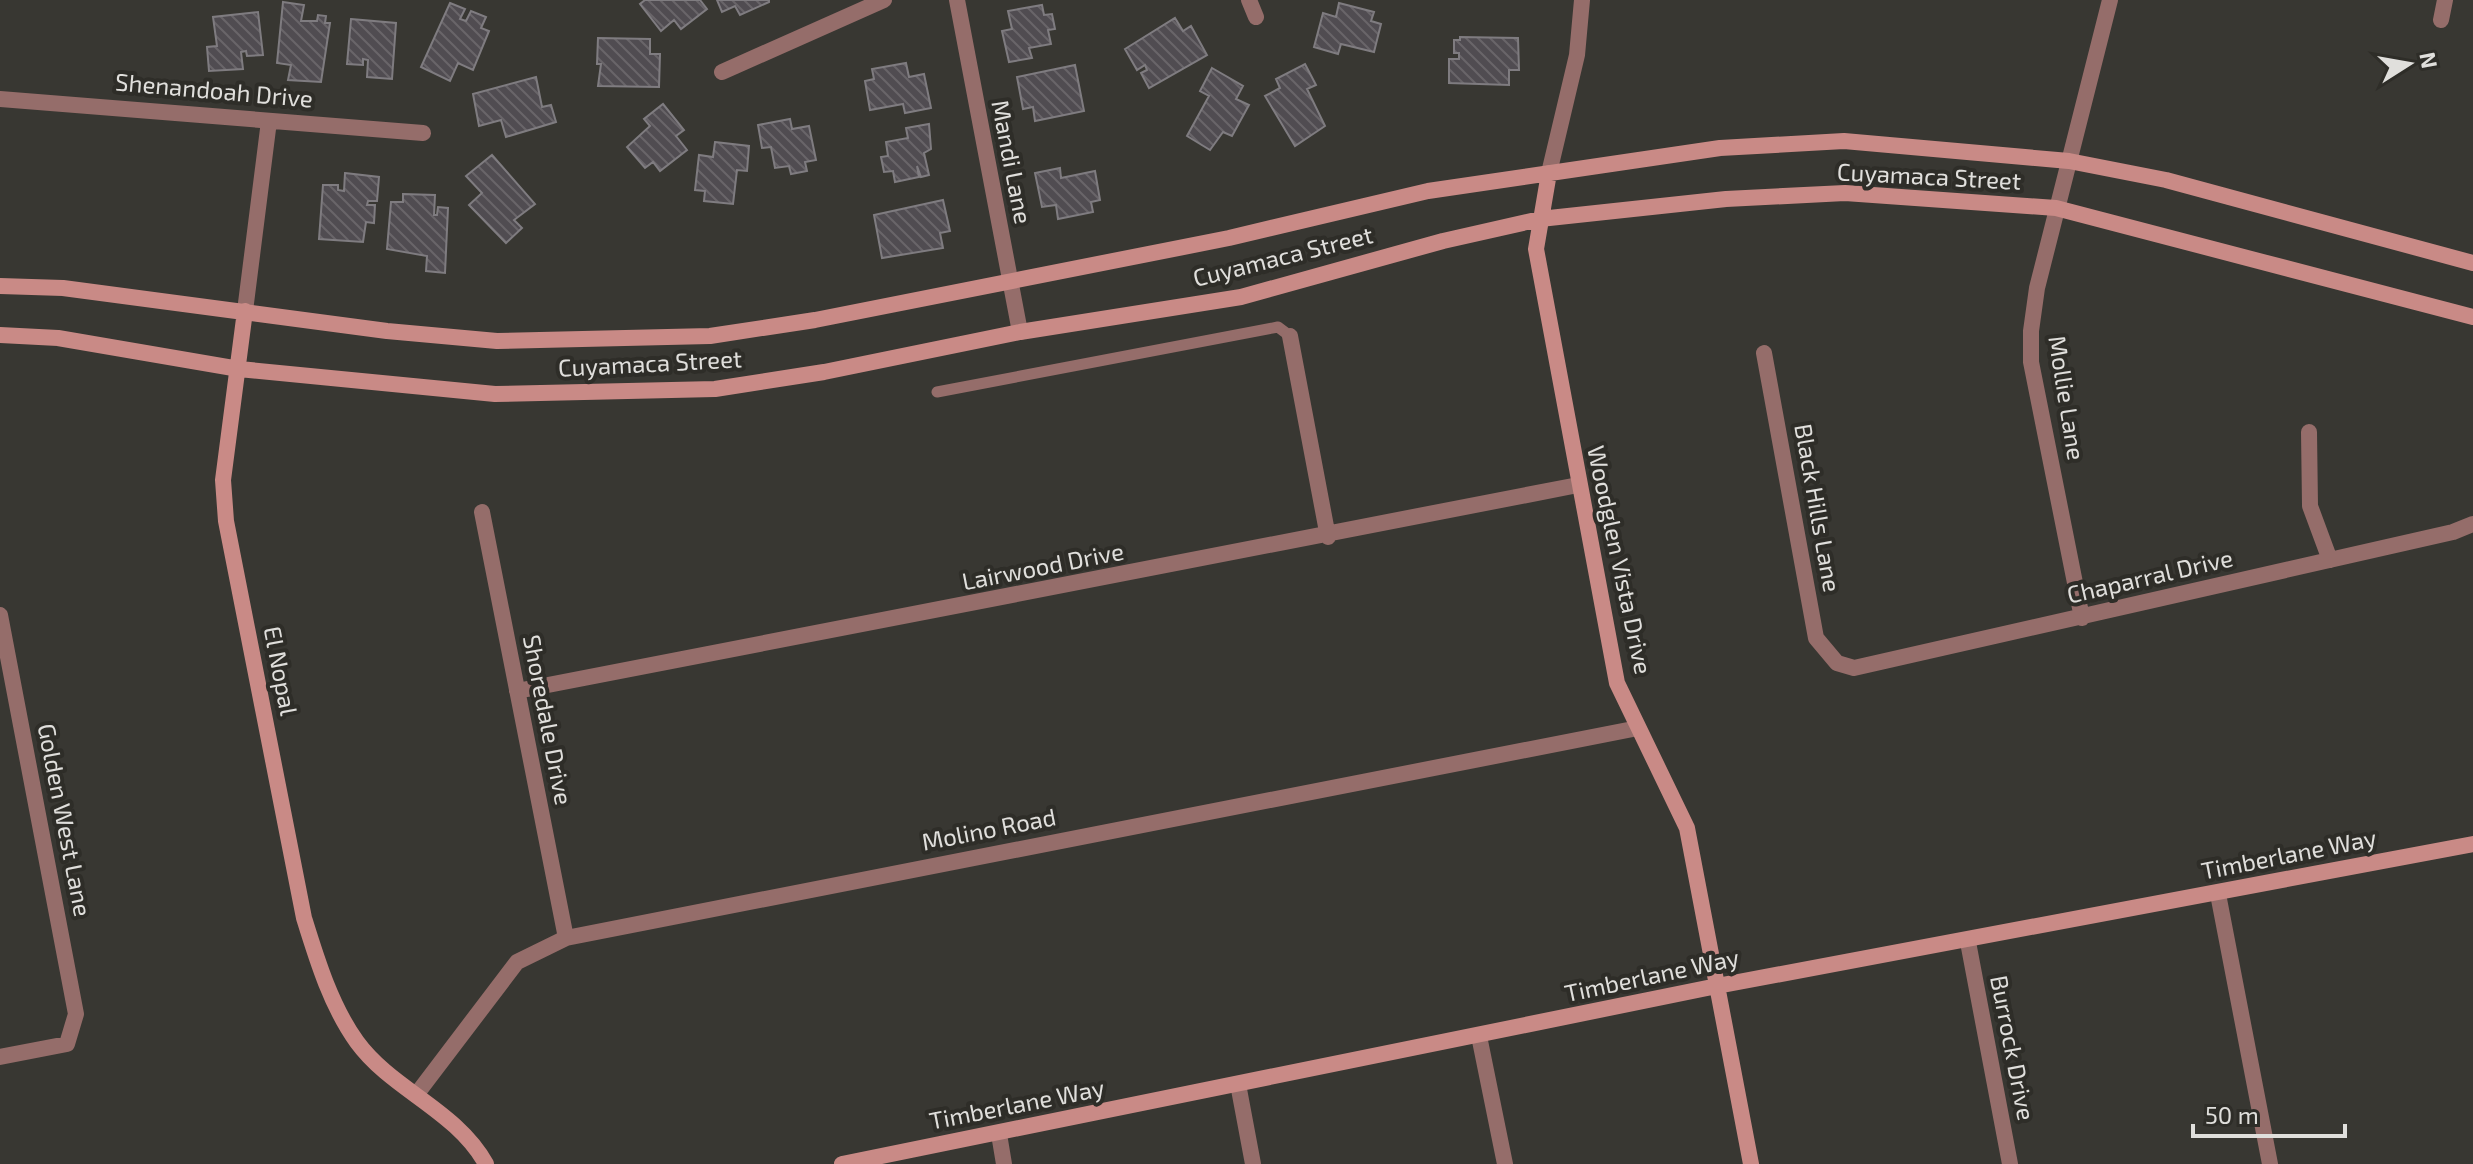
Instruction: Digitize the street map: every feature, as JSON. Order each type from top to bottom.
[{"type":"street","points":[[722,72],[884,0]]},
{"type":"street","name":"Mandi Lane","points":[[957,0],[1020,332]]},
{"type":"street","points":[[1249,0],[1256,17]]},
{"type":"street","name":"Woodglen Vista Drive","points":[[1582,0],[1577,55],[1549,173],[1536,249],[1617,683],[1687,828],[1751,1164]]},
{"type":"street","name":"Mollie Lane","points":[[2082,618],[2031,362],[2031,331],[2037,288],[2056,208],[2110,0]]},
{"type":"street","points":[[2441,20],[2445,0]]},
{"type":"street","name":"Shenandoah Drive","points":[[0,99],[220,114],[269,121],[423,133]]},
{"type":"street","name":"El Nopal","points":[[269,121],[223,480],[226,521],[304,918],[320,971],[357,1042],[416,1095],[448,1118],[486,1164]]},
{"type":"street","name":"Cuyamaca Street","points":[[0,286],[63,288],[497,341],[710,336],[815,320],[1297,223],[1428,191],[1720,148],[1844,141],[2069,161],[2166,180],[2473,263]]},
{"type":"street","name":"Cuyamaca Street","points":[[0,335],[58,338],[239,369],[495,394],[715,389],[824,372],[1020,332],[1241,297],[1443,241],[1540,219],[1726,199],[1845,193],[2056,208],[2154,231],[2473,317]]},
{"type":"street","points":[[1290,336],[1328,537]]},
{"type":"street","name":"Black Hills Lane","points":[[1764,353],[1816,638],[1837,663]]},
{"type":"street","points":[[2309,432],[2310,506],[2330,560]]},
{"type":"street","name":"Lairwood Drive","points":[[517,691],[1328,537],[1578,485]]},
{"type":"street","name":"Shoredale Drive","points":[[482,512],[566,938]]},
{"type":"street","name":"Chaparral Drive","points":[[1837,663],[1854,668],[2453,532],[2473,524]]},
{"type":"street","name":"Golden West Lane","points":[[0,615],[76,1014],[67,1044],[0,1057]]},
{"type":"street","name":"Molino Road","points":[[416,1095],[517,962],[566,938],[1638,728]]},
{"type":"street","name":"Timberlane Way","points":[[842,1164],[1717,986],[2472,849]]},
{"type":"street","points":[[2218,894],[2270,1164]]},
{"type":"street","name":"Burrock Drive","points":[[1968,942],[2010,1164]]},
{"type":"street","points":[[1479,1036],[1505,1164]]},
{"type":"street","points":[[1238,1084],[1253,1164]]},
{"type":"street","points":[[999,1134],[1004,1164]]},
{"type":"lane","points":[[937,392],[1278,327],[1290,336]]},
{"type":"building","points":[[645,0],[700,0],[707,9],[681,29],[674,20],[661,31],[640,4]]},
{"type":"building","points":[[717,0],[769,2],[740,15],[735,6],[722,12]]},
{"type":"building","points":[[283,2],[304,5],[301,21],[317,21],[318,15],[326,16],[325,23],[330,23],[321,82],[288,80],[291,65],[277,63]]},
{"type":"building","points":[[450,3],[465,9],[460,19],[466,21],[471,11],[486,17],[481,28],[489,31],[473,70],[458,63],[450,81],[421,67]]},
{"type":"building","points":[[1339,3],[1374,12],[1371,21],[1381,24],[1374,52],[1341,44],[1338,54],[1314,47],[1323,13],[1336,17]]},
{"type":"building","points":[[1042,5],[1044,15],[1052,14],[1055,29],[1048,30],[1051,44],[1029,48],[1032,58],[1009,62],[1002,31],[1012,29],[1008,11]]},
{"type":"building","points":[[258,12],[263,55],[247,56],[246,51],[241,52],[243,69],[209,71],[207,47],[217,46],[213,17]]},
{"type":"building","points":[[1175,18],[1183,31],[1191,26],[1207,55],[1149,88],[1141,73],[1147,70],[1145,65],[1137,70],[1125,49]]},
{"type":"building","points":[[351,19],[396,23],[392,79],[367,77],[368,60],[363,59],[363,65],[347,64]]},
{"type":"building","points":[[1460,37],[1518,38],[1519,70],[1509,70],[1509,85],[1449,83],[1449,59],[1459,59],[1459,53],[1454,53],[1454,40],[1460,40]]},
{"type":"building","points":[[598,38],[650,39],[650,54],[660,54],[659,87],[598,86],[601,64],[597,64]]},
{"type":"building","points":[[906,63],[909,77],[924,74],[931,108],[905,113],[903,104],[870,110],[865,81],[874,79],[872,69]]},
{"type":"building","points":[[1305,64],[1316,85],[1307,89],[1325,126],[1295,146],[1265,96],[1280,88],[1276,79]]},
{"type":"building","points":[[1075,65],[1084,111],[1035,121],[1033,107],[1023,109],[1017,77]]},
{"type":"building","points":[[1212,68],[1243,86],[1236,99],[1249,105],[1232,136],[1223,132],[1210,150],[1187,136],[1209,96],[1200,91]]},
{"type":"building","points":[[536,77],[542,107],[551,105],[556,122],[506,137],[501,120],[479,126],[473,94]]},
{"type":"building","points":[[663,104],[684,130],[676,136],[687,150],[660,171],[653,162],[645,168],[627,147],[650,126],[644,119]]},
{"type":"building","points":[[790,119],[792,129],[809,126],[816,160],[805,162],[807,171],[791,174],[789,166],[775,168],[771,147],[762,148],[758,125]]},
{"type":"building","points":[[929,124],[931,149],[924,153],[929,175],[921,177],[917,166],[919,177],[895,182],[893,171],[884,172],[881,157],[888,156],[886,142],[908,138],[906,128]]},
{"type":"building","points":[[715,142],[749,146],[747,171],[737,170],[733,204],[704,201],[705,191],[695,190],[699,155],[713,157]]},
{"type":"building","points":[[492,155],[535,204],[514,220],[522,228],[506,243],[469,205],[482,193],[466,176]]},
{"type":"building","points":[[1060,168],[1061,178],[1095,171],[1100,200],[1091,202],[1093,212],[1058,219],[1056,205],[1042,207],[1035,173]]},
{"type":"building","points":[[345,173],[379,177],[377,201],[368,201],[367,205],[375,205],[374,223],[366,222],[363,242],[319,239],[323,185],[338,185],[338,190],[344,191]]},
{"type":"building","points":[[403,194],[435,195],[434,215],[437,215],[438,207],[448,208],[445,273],[426,271],[427,256],[387,249],[391,202],[403,202]]},
{"type":"building","points":[[943,200],[950,231],[940,233],[943,248],[882,258],[874,215]]}]
